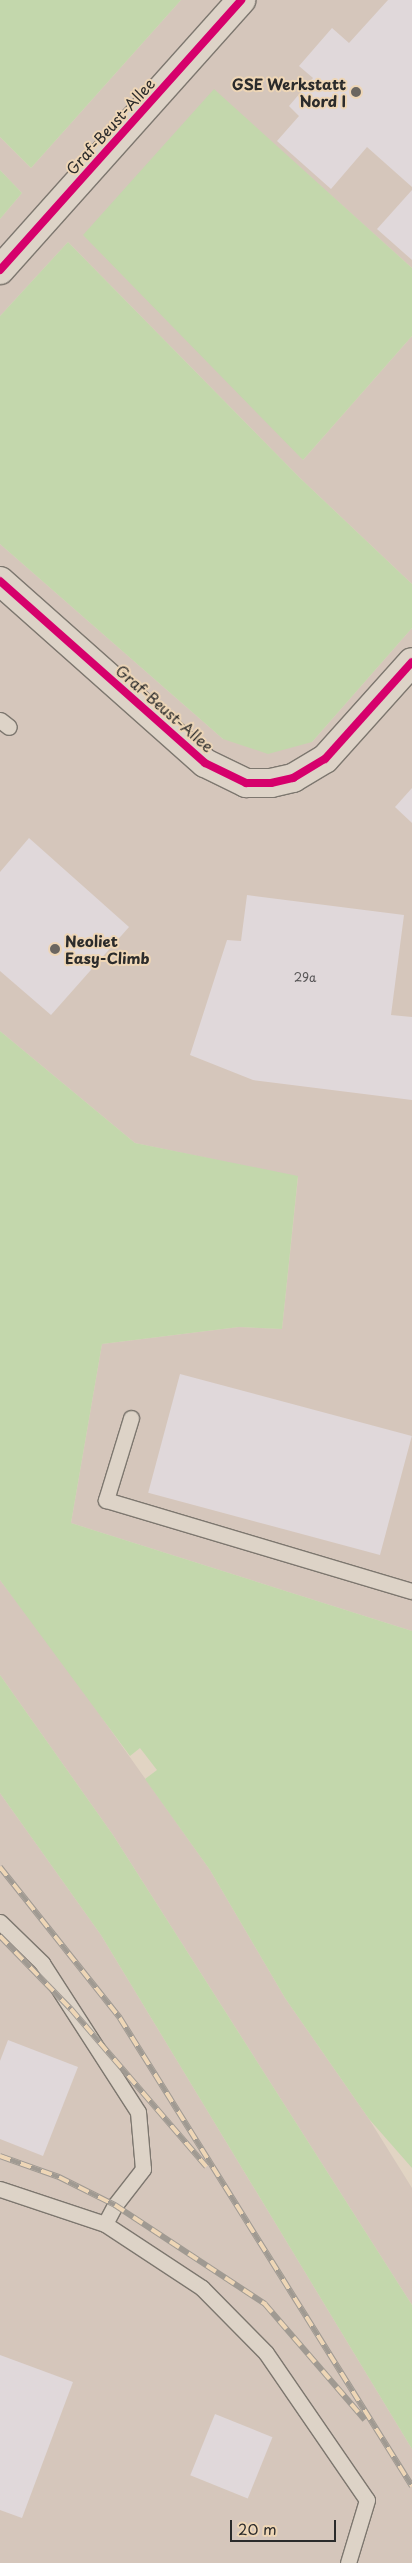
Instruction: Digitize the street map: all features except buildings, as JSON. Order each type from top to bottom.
[{"type":"street","name":"Graf-Beust-Allee","points":[[0,270],[241,0]]},
{"type":"street","name":"Graf-Beust-Allee","points":[[0,581],[205,763],[246,783],[271,783],[293,778],[325,759],[412,662]]},
{"type":"lane","points":[[131,1418],[106,1500],[412,1590]]},
{"type":"lane","points":[[0,1922],[42,1963],[138,2112],[143,2169],[116,2205],[105,2224]]},
{"type":"lane","points":[[0,2189],[105,2224],[202,2288],[266,2353],[367,2500],[348,2563]]},
{"type":"shaded area","points":[[181,0],[412,0],[412,268],[214,90],[303,460],[412,336],[412,584],[300,478],[68,242],[0,316],[0,219],[22,193],[0,170],[0,137],[31,168]]},
{"type":"shaded area","points":[[0,544],[223,739],[312,742],[412,628],[412,1631],[71,1523],[102,1344],[239,1327],[282,1329],[298,1177],[135,1143],[0,1031]]},
{"type":"shaded area","points":[[0,1580],[61,1660],[210,1870],[285,1998],[369,2119],[412,2188],[412,2305],[113,1835],[0,1675]]},
{"type":"shaded area","points":[[0,1793],[101,1935],[412,2449],[412,2563],[0,2563]]},
{"type":"green space","points":[[0,0],[181,0],[31,168],[0,137]]},
{"type":"green space","points":[[214,89],[412,268],[412,336],[303,460],[83,235]]},
{"type":"green space","points":[[0,170],[22,193],[0,219]]},
{"type":"green space","points":[[68,242],[300,478],[412,584],[412,628],[312,742],[268,754],[223,739],[0,544],[0,316]]},
{"type":"green space","points":[[0,1031],[135,1143],[298,1176],[282,1329],[239,1327],[102,1344],[71,1523],[412,1631],[412,2168],[369,2119],[285,1998],[210,1870],[145,1779],[157,1770],[140,1748],[130,1756],[0,1580]]},
{"type":"green space","points":[[0,1675],[113,1835],[412,2305],[412,2449],[101,1935],[0,1793]]},
{"type":"railway","points":[[0,1867],[120,2018],[412,2486]]},
{"type":"railway","points":[[0,1936],[71,2009],[207,2167]]},
{"type":"railway","points":[[0,2156],[59,2177],[115,2205],[265,2304],[365,2420]]},
{"type":"cycle path","points":[[0,270],[241,0]]},
{"type":"cycle path","points":[[0,581],[205,763],[246,783],[271,783],[293,778],[325,759],[412,662]]},
{"type":"place","name":"GSE Werkstatt Nord I","points":[[356,92]]},
{"type":"place","name":"Neoliet Easy-Climb","points":[[55,949]]}]
